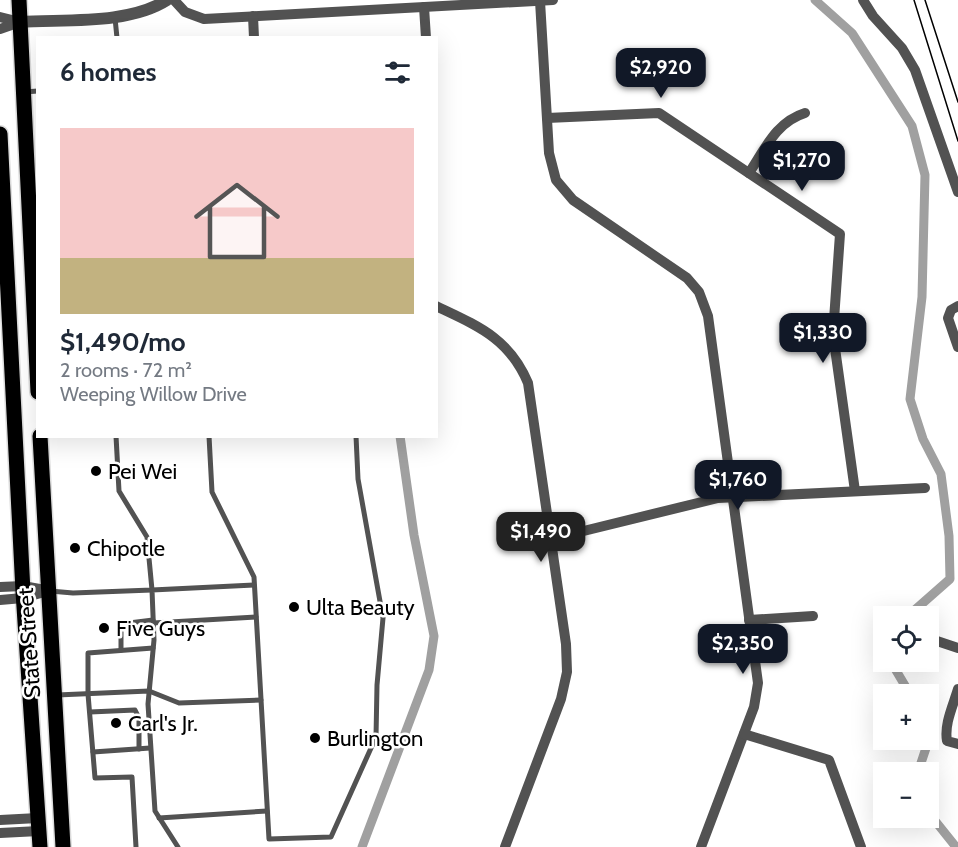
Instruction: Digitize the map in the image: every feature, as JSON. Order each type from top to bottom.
[{"type":"main road","points":[[19,0],[30,92],[36,332]]},
{"type":"main road","name":"State Street","points":[[0,134],[5,351],[39,832]]},
{"type":"main road","name":"State Street","points":[[40,438],[63,847]]},
{"type":"street","points":[[0,29],[20,22],[116,17],[145,11],[167,0]]},
{"type":"street","points":[[174,0],[185,12],[199,18],[553,0]]},
{"type":"street","points":[[863,0],[873,16],[902,48],[915,70],[958,192]]},
{"type":"street","points":[[540,1],[550,162],[560,187],[573,200],[687,278],[703,299],[708,316],[758,691],[701,847]]},
{"type":"street","points":[[424,7],[426,36]]},
{"type":"street","points":[[0,16],[20,22]]},
{"type":"street","points":[[253,16],[254,36]]},
{"type":"street","points":[[547,118],[659,113],[840,234],[833,333],[855,491]]},
{"type":"street","points":[[749,173],[781,125],[792,117],[805,113]]},
{"type":"street","points":[[958,306],[951,310],[948,318],[958,347]]},
{"type":"street","points":[[438,307],[477,325],[496,338],[512,353],[524,373],[531,394],[566,644],[566,681],[561,699],[505,847]]},
{"type":"street","points":[[552,539],[700,501],[733,497],[924,488]]},
{"type":"street","points":[[0,587],[23,592],[48,591]]},
{"type":"street","points":[[0,600],[23,592]]},
{"type":"street","points":[[749,620],[813,616]]},
{"type":"street","points":[[939,642],[958,648]]},
{"type":"street","points":[[953,743],[947,724],[958,689]]},
{"type":"street","points":[[744,734],[830,760],[861,847]]},
{"type":"street","points":[[0,820],[39,832]]},
{"type":"street","points":[[0,833],[39,832]]},
{"type":"lane","points":[[116,17],[117,36]]},
{"type":"lane","points":[[116,438],[119,491],[147,537],[153,621],[149,691],[150,748],[155,811],[178,847]]},
{"type":"lane","points":[[209,438],[212,492],[254,577],[268,839],[331,837],[376,737],[377,685],[383,618],[358,479],[356,438]]},
{"type":"lane","points":[[48,591],[152,590],[254,585]]},
{"type":"lane","points":[[121,651],[121,624],[256,617]]},
{"type":"lane","points":[[136,847],[132,777],[95,778],[88,694],[88,653],[153,648]]},
{"type":"lane","points":[[55,695],[149,691],[179,703],[261,700]]},
{"type":"lane","points":[[90,712],[135,710],[139,718],[139,749]]},
{"type":"lane","points":[[93,752],[150,748]]},
{"type":"lane","points":[[159,818],[267,811]]},
{"type":"waterway","points":[[815,0],[852,33],[912,126],[925,175],[922,297],[910,399],[923,439],[941,474],[949,536],[950,579],[919,606]]},
{"type":"waterway","points":[[362,847],[429,670],[434,636],[414,535],[400,438]]},
{"type":"waterway","points":[[897,672],[904,684]]},
{"type":"waterway","points":[[921,762],[925,750]]},
{"type":"waterway","points":[[939,826],[956,847]]},
{"type":"tram line","points":[[914,0],[958,141]]},
{"type":"tram line","points":[[925,0],[958,102]]},
{"type":"place","name":"Pei Wei","points":[[96,471]]},
{"type":"place","name":"Chipotle","points":[[75,548]]},
{"type":"place","name":"Ulta Beauty","points":[[294,607]]},
{"type":"place","name":"Five Guys","points":[[104,628]]},
{"type":"place","name":"Carl's Jr.","points":[[116,723]]},
{"type":"place","name":"Burlington","points":[[315,738]]}]
